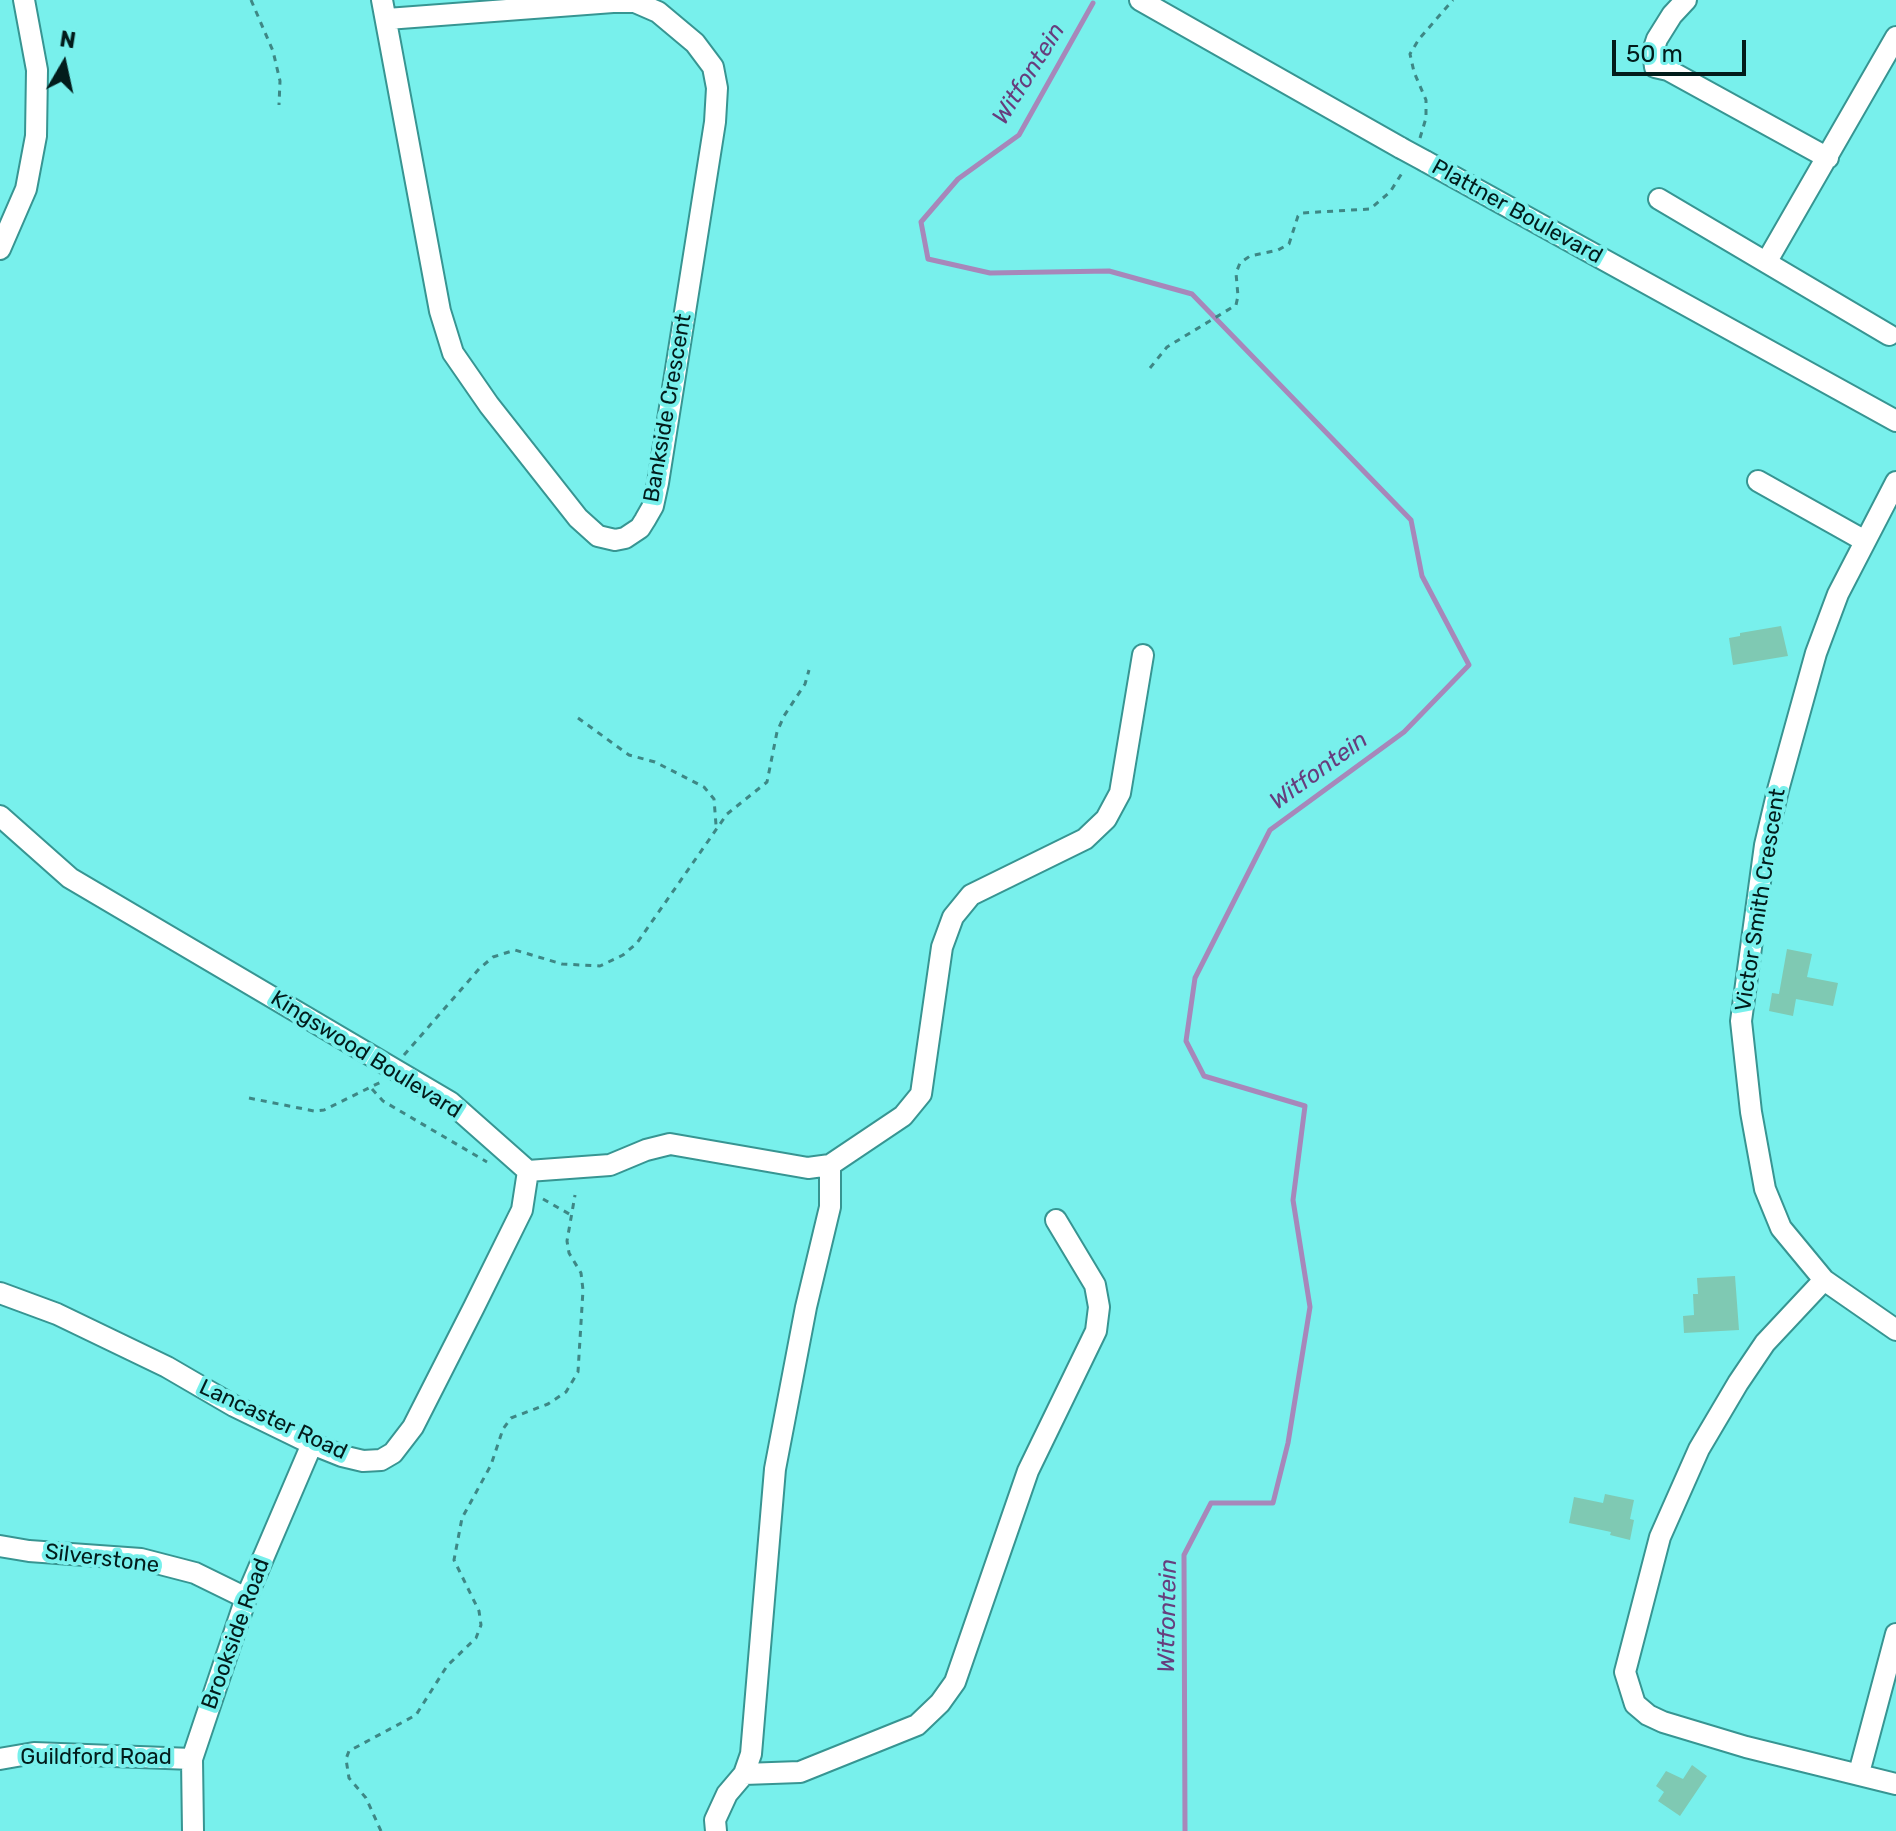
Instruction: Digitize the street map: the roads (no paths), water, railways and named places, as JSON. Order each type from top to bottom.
[{"type":"street","points":[[0,249],[26,189],[36,136],[37,70],[24,0]]},
{"type":"street","name":"Plattner Boulevard","points":[[1140,0],[1412,155],[1896,421]]},
{"type":"street","points":[[1686,0],[1657,39],[1653,51],[1655,67],[1668,70],[1828,158]]},
{"type":"street","name":"Bankside Crescent","points":[[635,2],[658,12],[695,43],[713,67],[717,88],[715,122],[658,483],[653,506],[645,520],[640,528],[625,538],[615,540],[598,536],[578,518],[489,405],[453,353],[440,311],[385,10],[635,2]]},
{"type":"street","points":[[1767,261],[1896,37]]},
{"type":"street","points":[[1659,199],[1889,335]]},
{"type":"street","points":[[1758,481],[1865,541]]},
{"type":"street","name":"Victor Smith Crescent","points":[[1896,482],[1838,594],[1816,653],[1765,845],[1741,1021],[1751,1112],[1765,1189],[1781,1228],[1824,1280],[1896,1330]]},
{"type":"street","points":[[526,1180],[610,1165],[670,1144],[808,1168],[830,1165],[903,1116],[921,1094],[942,947],[953,917],[971,895],[1085,839],[1106,819],[1120,793],[1143,655]]},
{"type":"street","name":"Kingswood Boulevard","points":[[0,816],[70,878],[450,1102],[526,1180]]},
{"type":"street","points":[[716,1831],[715,1820],[727,1794],[744,1774],[751,1754],[775,1469],[806,1307],[830,1207],[830,1165]]},
{"type":"street","name":"Lancaster Road","points":[[0,1293],[57,1314],[153,1360],[234,1406],[312,1444],[363,1461],[381,1460],[393,1453],[413,1427],[522,1210],[526,1180]]},
{"type":"street","points":[[744,1774],[800,1772],[917,1725],[940,1703],[955,1682],[1028,1471],[1096,1331],[1099,1307],[1095,1285],[1056,1220]]},
{"type":"street","points":[[1824,1280],[1765,1343],[1699,1449],[1660,1537],[1625,1672],[1635,1704],[1648,1715],[1746,1747],[1896,1784]]},
{"type":"street","name":"Brookside Road","points":[[193,1831],[192,1759],[246,1598],[312,1444]]},
{"type":"street","name":"Silverstone","points":[[0,1546],[141,1559],[195,1573],[246,1598]]},
{"type":"street","points":[[1859,1773],[1896,1634]]},
{"type":"street","name":"Guildford Road","points":[[0,1759],[34,1753],[192,1759]]},
{"type":"waterway","name":"Witfontein","points":[[1093,3],[1019,135],[958,179],[921,222],[928,259],[990,273],[1109,271],[1192,294],[1411,520],[1422,576],[1469,665],[1404,732],[1270,830],[1195,978],[1186,1041],[1204,1076],[1305,1106],[1293,1200],[1310,1307],[1288,1443],[1273,1503],[1211,1503],[1184,1555],[1185,1831]]}]
